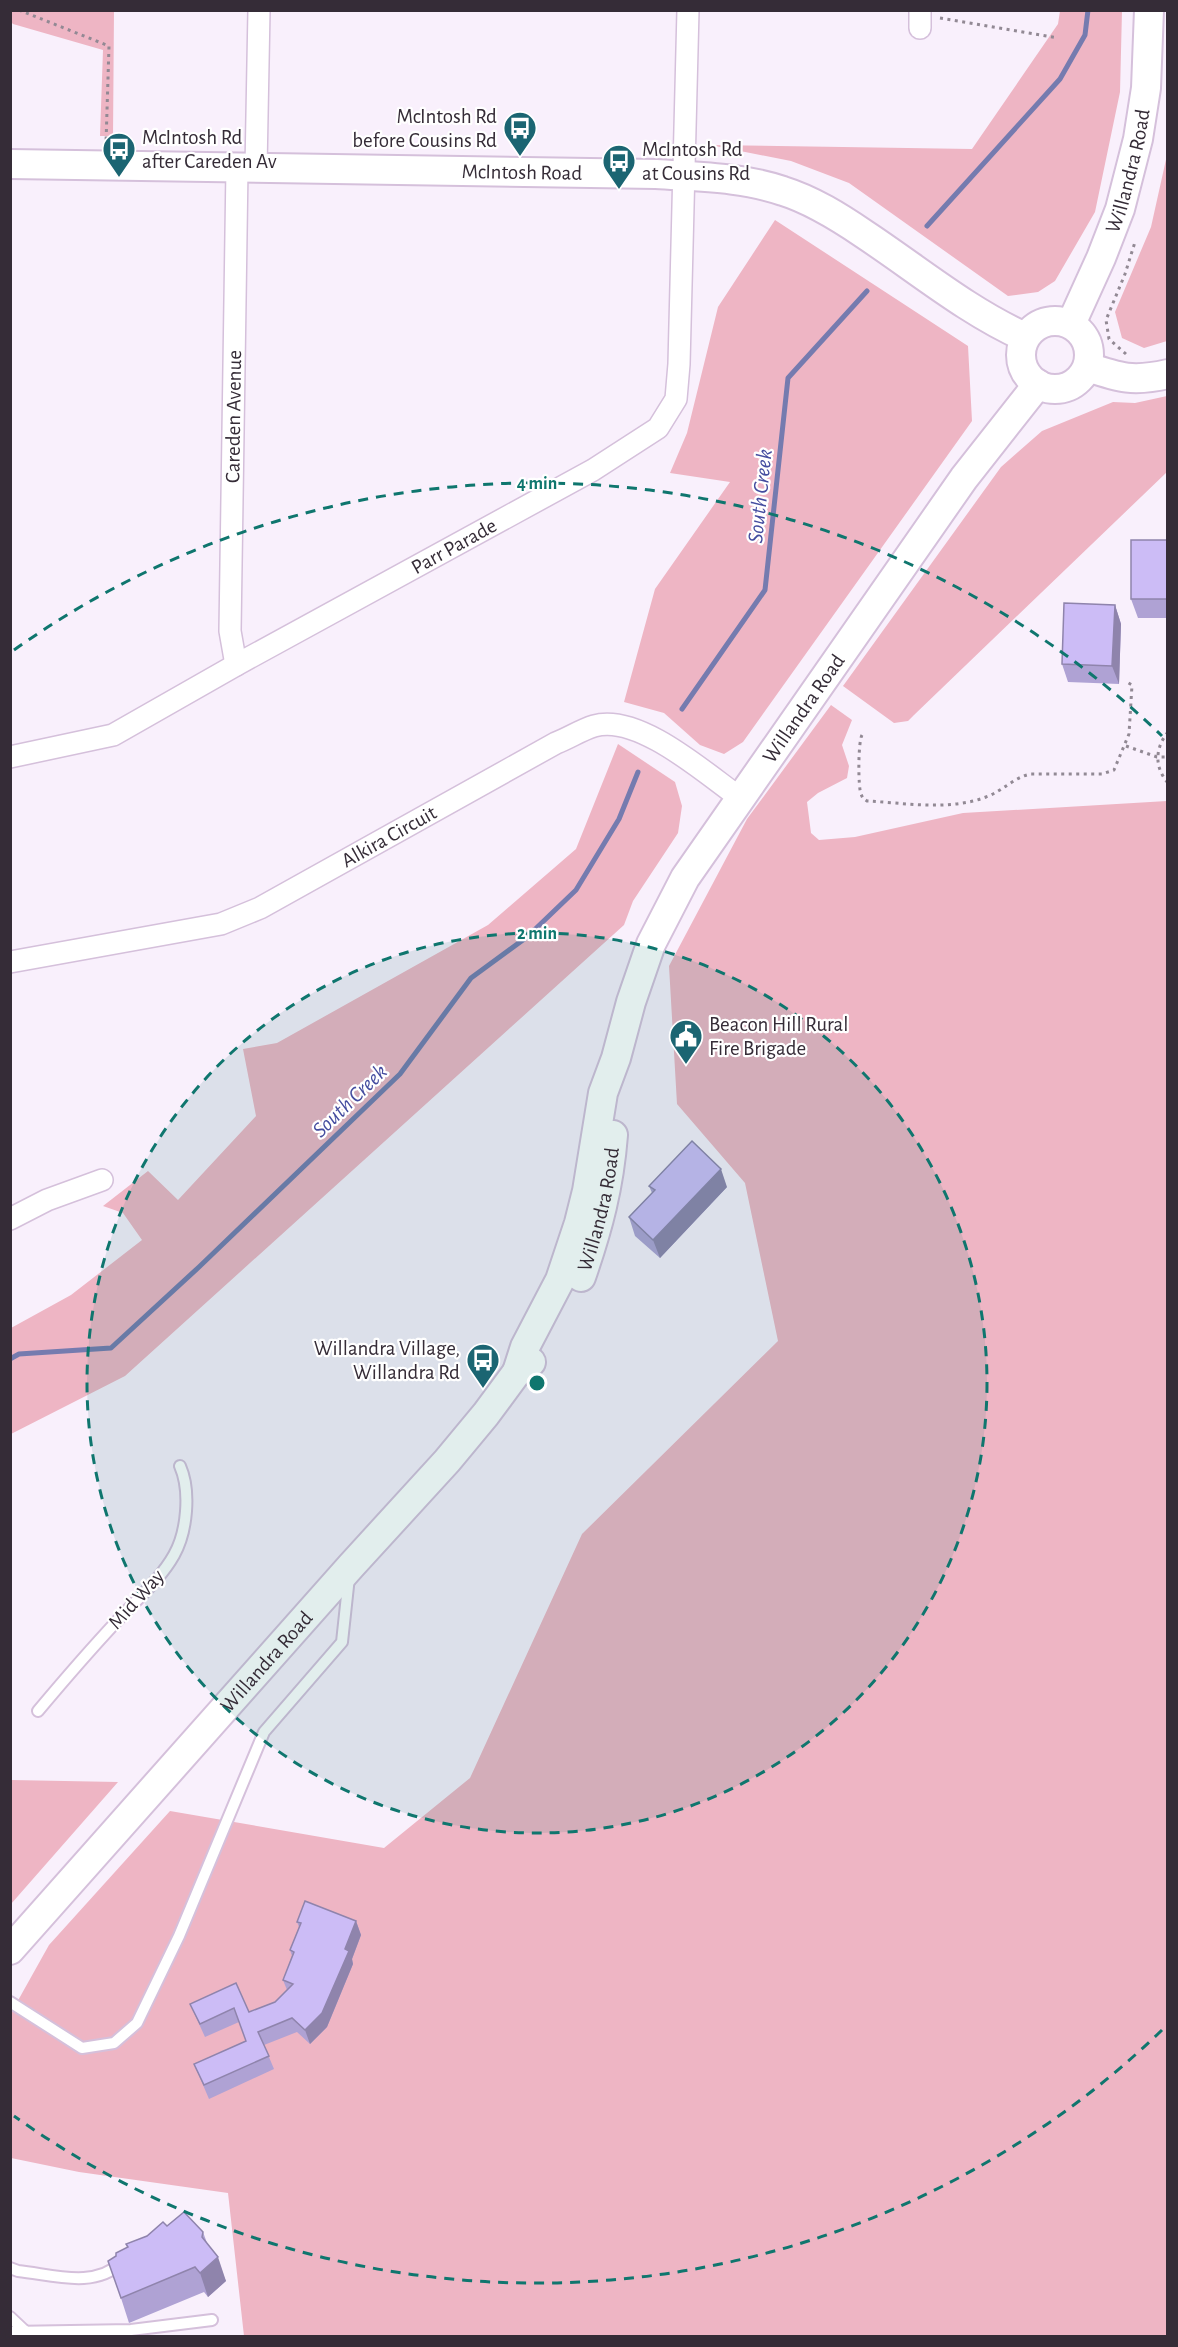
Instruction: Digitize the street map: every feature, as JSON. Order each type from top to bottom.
[{"type":"main road","name":"Willandra Road","points":[[1071,324],[1120,209],[1138,139],[1146,88],[1149,10]]},
{"type":"main road","name":"McIntosh Road","points":[[10,164],[685,176],[757,183],[809,201],[855,228],[981,315],[1025,337]]},
{"type":"main road","points":[[1063,321],[1071,324],[1088,342],[1090,351],[1088,367],[1076,382],[1067,387],[1047,388],[1038,384],[1024,369],[1021,359],[1025,337],[1031,330],[1046,322],[1063,321]]},
{"type":"main road","points":[[1088,367],[1130,379],[1167,374]]},
{"type":"main road","name":"Willandra Road","points":[[10,1950],[447,1461],[517,1372],[542,1354],[579,1284],[596,1234],[611,1166],[616,1058],[651,944],[665,912],[685,878],[740,798],[964,478],[1038,384]]},
{"type":"street","name":"Careden Avenue","points":[[236,665],[230,631],[246,168],[258,10]]},
{"type":"street","name":"Parr Parade","points":[[10,757],[113,735],[236,665],[593,470],[658,428],[676,399],[685,176],[688,10]]},
{"type":"street","name":"Alkira Circuit","points":[[10,962],[221,924],[260,908],[556,743],[595,726],[620,724],[650,735],[740,798]]},
{"type":"street","points":[[10,1219],[46,1200],[102,1180]]},
{"type":"lane","name":"Mid Way","points":[[38,1711],[90,1650],[164,1571],[175,1554],[183,1531],[185,1503],[185,1482],[180,1466]]},
{"type":"lane","points":[[10,2002],[82,2048],[114,2043],[137,2023],[178,1936],[264,1732],[342,1642],[351,1566]]},
{"type":"lane","points":[[10,2268],[18,2271],[86,2279],[110,2273],[132,2254]]},
{"type":"lane","points":[[10,2317],[27,2332]]},
{"type":"lane","points":[[10,2332],[131,2330],[212,2320]]},
{"type":"path","points":[[19,10],[109,46],[106,151]]},
{"type":"path","points":[[920,18],[1058,38]]},
{"type":"path","points":[[1130,379],[1126,352],[1109,339],[1106,320],[1125,274],[1138,232]]},
{"type":"path","points":[[862,735],[858,751],[859,787],[863,798],[867,801],[957,804],[987,797],[1022,776],[1031,774],[1108,773],[1118,765],[1129,734],[1132,686],[1125,681]]},
{"type":"path","points":[[1167,732],[1157,757],[1160,772],[1167,783]]},
{"type":"path","points":[[1125,746],[1157,757],[1167,757]]},
{"type":"shaded area","points":[[10,11],[114,11],[113,136],[100,136],[103,50],[13,24]]},
{"type":"shaded area","points":[[1060,11],[1122,11],[1120,92],[1095,212],[1055,281],[1038,292],[1008,296],[849,183],[791,161],[710,145],[972,149],[1058,24]]},
{"type":"shaded area","points":[[1167,155],[1167,341],[1144,348],[1122,338],[1115,312],[1151,227]]},
{"type":"shaded area","points":[[775,220],[968,346],[972,421],[743,742],[724,754],[700,745],[664,713],[624,702],[655,589],[730,482],[670,473],[687,433],[718,307]]},
{"type":"shaded area","points":[[1167,396],[1167,472],[908,721],[894,723],[843,686],[1001,467],[1042,431],[1113,402],[1135,403]]},
{"type":"shaded area","points":[[831,705],[852,720],[842,745],[849,766],[847,778],[818,793],[807,802],[811,833],[819,840],[855,837],[963,813],[1167,801],[1167,2336],[244,2336],[228,2193],[79,2172],[11,2158],[11,2013],[49,1945],[170,1811],[384,1848],[470,1778],[582,1534],[778,1341],[745,1183],[677,1104],[669,966],[747,819]]},
{"type":"shaded area","points":[[618,744],[675,782],[682,806],[678,833],[633,901],[624,925],[125,1376],[11,1434],[11,1328],[71,1295],[142,1240],[123,1213],[103,1206],[148,1171],[178,1200],[256,1116],[243,1049],[277,1043],[488,925],[576,849]]},
{"type":"shaded area","points":[[10,1780],[118,1782],[11,1904]]},
{"type":"building","points":[[1131,540],[1167,540],[1167,599],[1131,599]]},
{"type":"building","points":[[1064,603],[1115,605],[1112,666],[1062,664]]},
{"type":"building","points":[[692,1141],[721,1169],[653,1240],[629,1217],[655,1190],[649,1186]]},
{"type":"building","points":[[305,1901],[356,1921],[345,1949],[349,1951],[322,2013],[305,2030],[292,2018],[258,2032],[269,2056],[204,2085],[194,2064],[246,2041],[234,2008],[200,2024],[190,2004],[236,1983],[249,2012],[275,2002],[293,1984],[283,1980],[294,1952],[290,1950],[301,1923],[297,1922]]},
{"type":"building","points":[[184,2212],[203,2232],[202,2237],[218,2257],[200,2273],[195,2267],[121,2298],[108,2261],[116,2256],[116,2253],[128,2247],[126,2244],[147,2236],[163,2222],[167,2226]]},
{"type":"waterway","name":"South Creek","points":[[927,226],[1060,79],[1085,35],[1088,10]]},
{"type":"waterway","name":"South Creek","points":[[682,709],[765,590],[788,378],[867,291]]},
{"type":"waterway","name":"South Creek","points":[[10,1359],[19,1354],[111,1348],[199,1267],[400,1074],[471,978],[527,937],[576,890],[619,819],[638,772]]},
{"type":"place","name":"McIntosh Rd before Cousins Rd","points":[[520,157]]},
{"type":"place","name":"McIntosh Rd after Careden Av","points":[[119,178]]},
{"type":"place","name":"McIntosh Rd at Cousins Rd","points":[[619,190]]},
{"type":"place","name":"Beacon Hill Rural Fire Brigade","points":[[686,1065]]},
{"type":"place","name":"Willandra Village, Willandra Rd","points":[[483,1389]]}]
